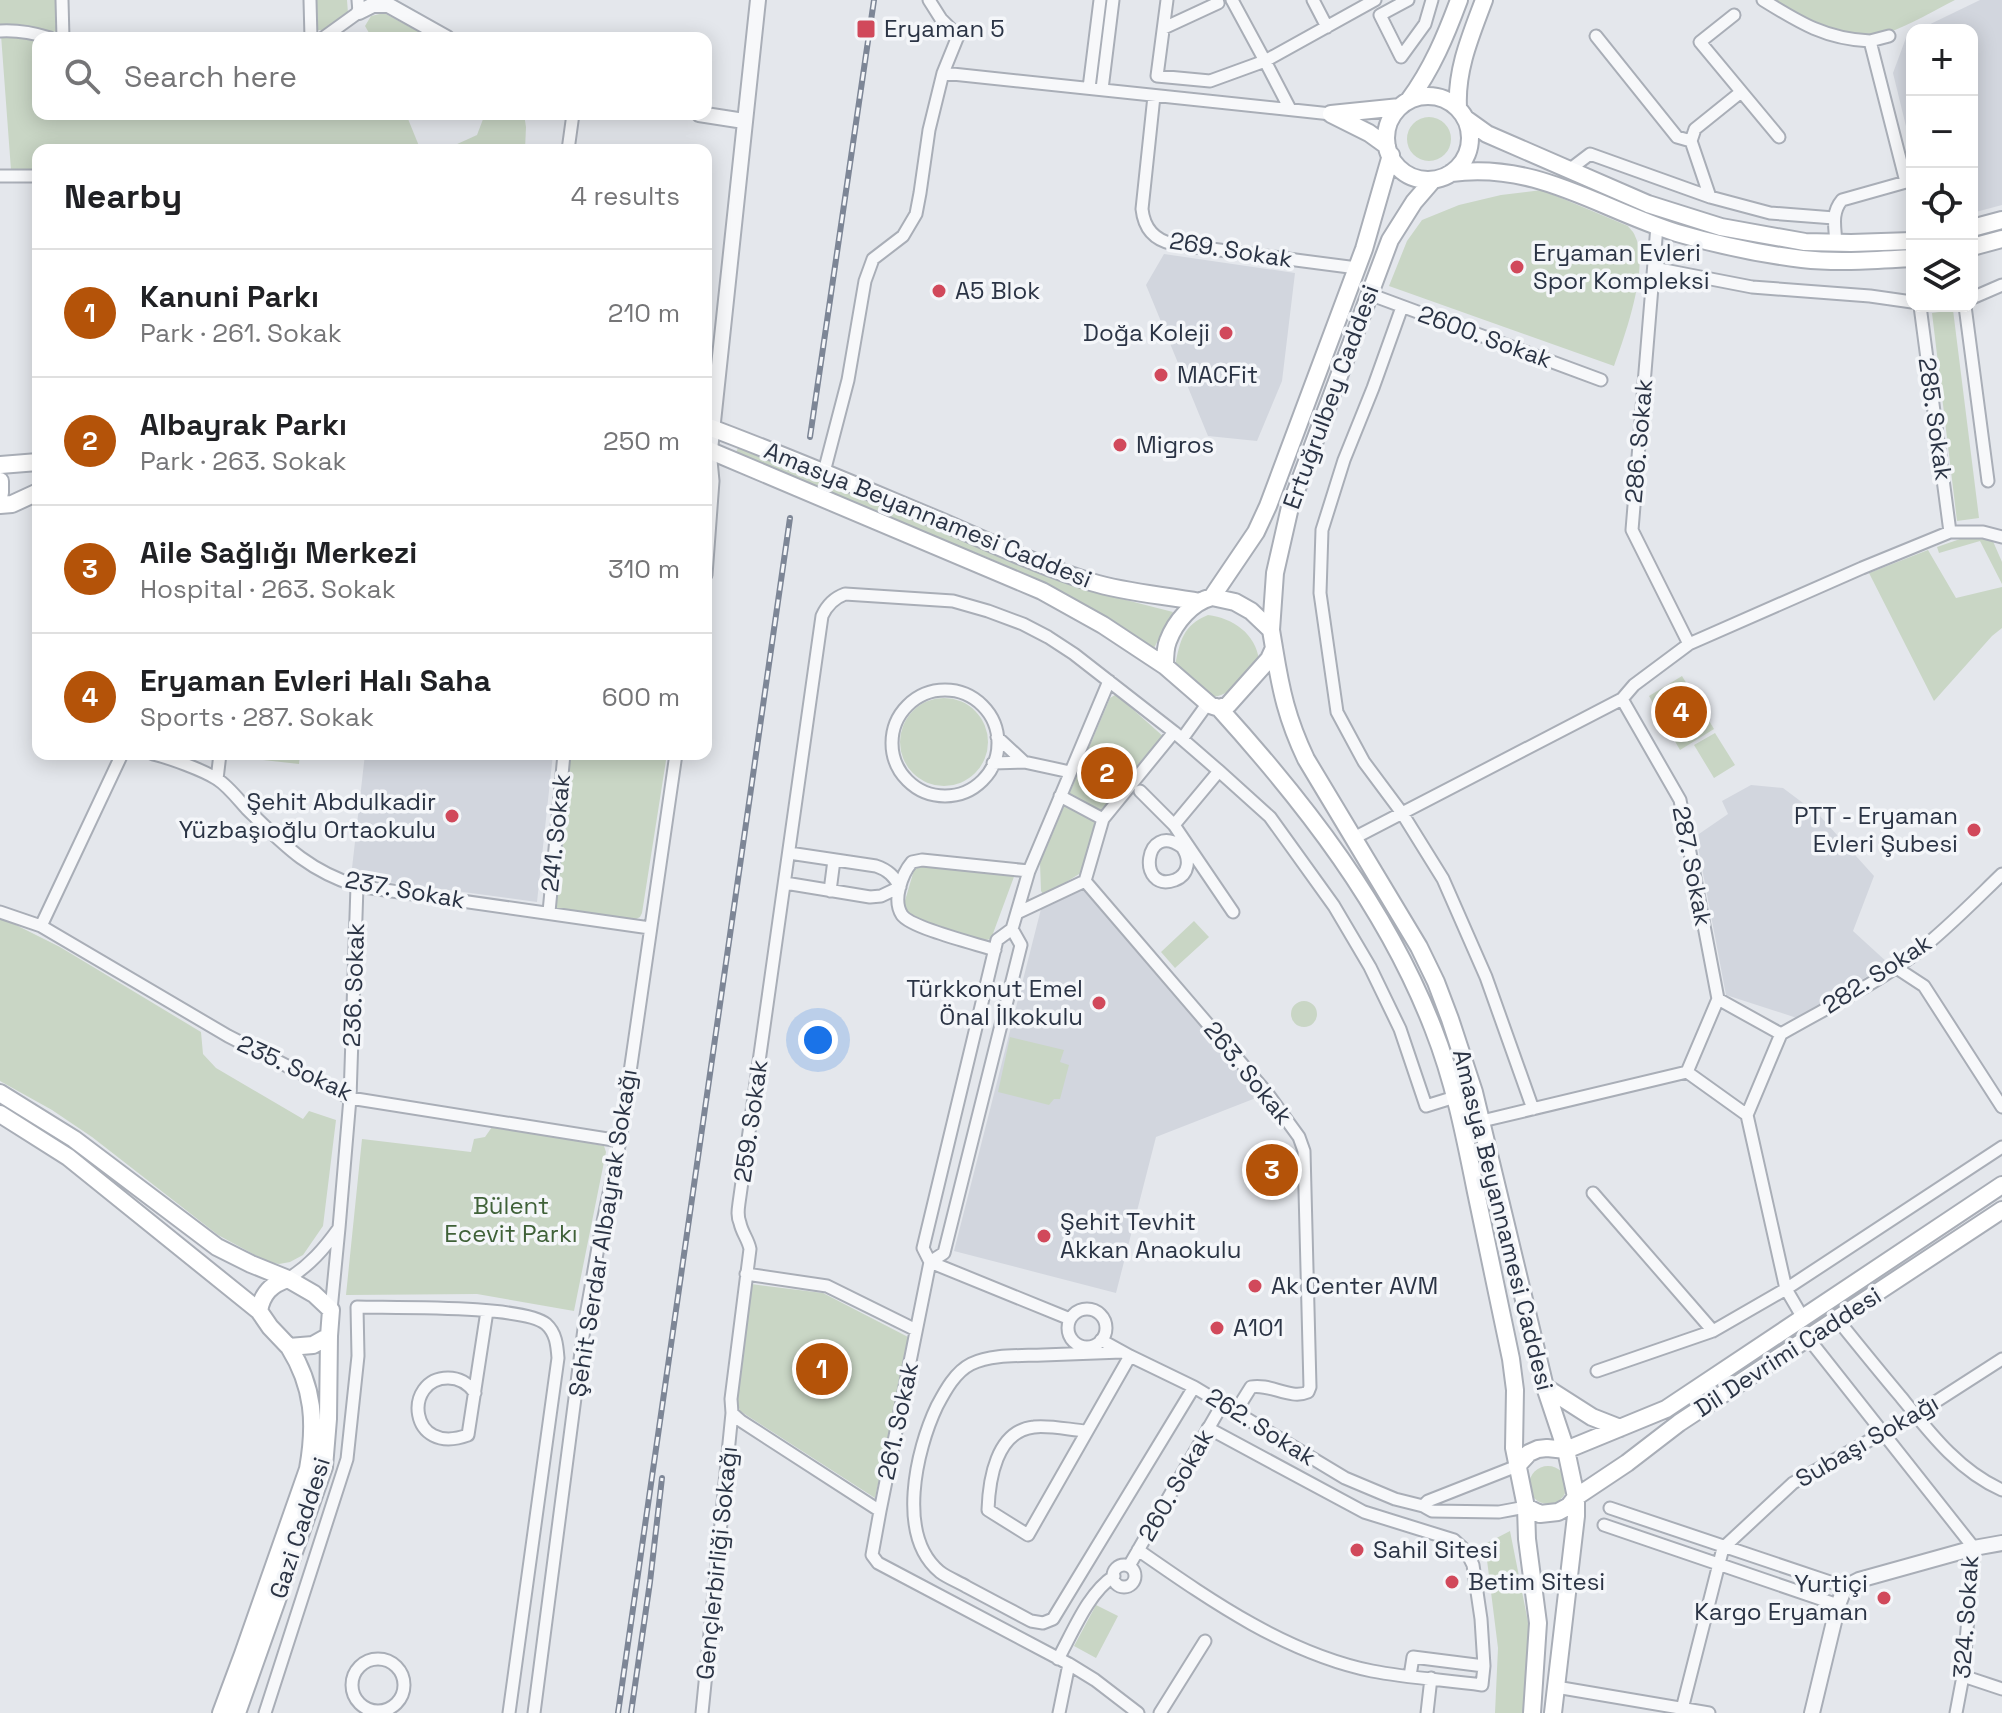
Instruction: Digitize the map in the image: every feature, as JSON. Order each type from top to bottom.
[{"type":"main road","points":[[1389,150],[1388,126],[1392,116],[1429,71],[1459,0]]},
{"type":"main road","points":[[1331,114],[1369,133],[1389,150],[1400,168],[1410,175],[1433,180],[1451,173],[1467,155],[1470,143],[1470,131],[1457,91],[1462,61],[1484,0]]},
{"type":"main road","points":[[1331,114],[1435,96],[1447,100],[1487,134],[1681,216],[1721,227],[1805,242],[1906,241]]},
{"type":"main road","name":"Ertuğrulbey Caddesi","points":[[1206,599],[1256,532],[1268,506],[1364,249],[1389,150]]},
{"type":"main road","points":[[1451,173],[1489,170],[1553,183],[1657,226],[1717,244],[1803,259],[1906,258]]},
{"type":"main road","name":"Ertuğrulbey Caddesi","points":[[1271,630],[1275,573],[1290,507],[1390,240],[1414,202],[1433,180]]},
{"type":"main road","points":[[1978,226],[2002,220]]},
{"type":"main road","points":[[1978,245],[2002,239]]},
{"type":"main road","name":"Amasya Beyannamesi Caddesi","points":[[712,428],[1090,582],[1138,593],[1206,599]]},
{"type":"main road","name":"Amasya Beyannamesi Caddesi","points":[[712,451],[1042,591],[1103,625],[1165,666]]},
{"type":"main road","points":[[0,465],[32,462]]},
{"type":"main road","points":[[0,481],[0,493]]},
{"type":"main road","points":[[0,505],[12,504],[32,495]]},
{"type":"main road","points":[[1206,599],[1235,602],[1251,611],[1271,630],[1274,648],[1269,659],[1228,705],[1214,705],[1165,666],[1167,642],[1177,623],[1187,611],[1206,599]]},
{"type":"main road","name":"Amasya Beyannamesi Caddesi","points":[[1274,648],[1282,698],[1306,759],[1419,947],[1436,982],[1482,1121],[1545,1387],[1566,1450]]},
{"type":"main road","name":"Amasya Beyannamesi Caddesi","points":[[1214,705],[1292,793],[1346,865],[1406,965],[1434,1031],[1455,1097],[1511,1359],[1517,1466]]},
{"type":"main road","points":[[0,1093],[74,1139],[217,1247],[314,1294],[331,1310],[329,1336],[313,1345],[289,1347],[259,1311],[68,1157],[0,1114]]},
{"type":"main road","name":"Dil Devrimi Caddesi","points":[[1566,1450],[1666,1409],[2002,1185]]},
{"type":"main road","name":"Dil Devrimi Caddesi","points":[[1576,1497],[1679,1423],[2002,1211]]},
{"type":"main road","points":[[259,1311],[269,1289],[288,1279]]},
{"type":"main road","name":"Gazi Caddesi","points":[[237,1713],[324,1467],[329,1336]]},
{"type":"main road","name":"Gazi Caddesi","points":[[221,1713],[308,1469],[313,1425],[310,1400],[306,1379],[289,1347]]},
{"type":"main road","points":[[1545,1387],[1592,1417],[1620,1428]]},
{"type":"main road","points":[[1532,1713],[1538,1623],[1526,1507],[1517,1466],[1529,1453],[1547,1448],[1566,1450],[1576,1497],[1556,1712]]},
{"type":"main road","points":[[1526,1507],[1548,1514],[1569,1506],[1576,1497]]},
{"type":"street","points":[[62,0],[63,32]]},
{"type":"street","points":[[310,0],[311,32]]},
{"type":"street","points":[[712,401],[758,0]]},
{"type":"street","points":[[824,472],[848,380],[865,281],[873,259],[903,236],[916,214],[929,130],[943,73],[958,36],[941,19],[929,0]]},
{"type":"street","points":[[1096,89],[1100,0]]},
{"type":"street","points":[[1096,89],[1113,0]]},
{"type":"street","points":[[1167,0],[1157,76],[1210,81],[1265,61],[1377,0],[1386,12]]},
{"type":"street","points":[[1164,28],[1218,3],[1217,0]]},
{"type":"street","points":[[1232,0],[1290,109]]},
{"type":"street","points":[[1313,0],[1327,27]]},
{"type":"street","points":[[1408,0],[1380,15],[1401,57],[1425,24],[1432,0]]},
{"type":"street","points":[[1763,0],[1822,33],[1849,40],[1870,41],[1889,36]]},
{"type":"street","points":[[330,32],[358,6],[373,5],[388,5],[436,32]]},
{"type":"street","points":[[1734,15],[1700,42],[1779,137]]},
{"type":"street","points":[[0,31],[32,34]]},
{"type":"street","points":[[1596,36],[1677,137],[1691,141]]},
{"type":"street","points":[[1836,243],[1834,218],[1836,207],[1842,200],[1906,182],[1870,41]]},
{"type":"street","points":[[943,73],[1331,114]]},
{"type":"street","points":[[1710,197],[1691,141],[1695,129],[1741,92]]},
{"type":"street","name":"269. Sokak","points":[[1154,96],[1142,209],[1148,229],[1157,238],[1173,244],[1357,268]]},
{"type":"street","points":[[712,116],[744,121]]},
{"type":"street","points":[[569,144],[572,120]]},
{"type":"street","points":[[1569,170],[1590,154],[1710,197],[1770,213],[1834,218]]},
{"type":"street","points":[[0,176],[32,176]]},
{"type":"street","name":"286. Sokak","points":[[1657,226],[1632,530],[1689,644]]},
{"type":"street","points":[[1654,268],[1752,287],[1906,301]]},
{"type":"street","points":[[1978,295],[2002,285]]},
{"type":"street","name":"2600. Sokak","points":[[1369,294],[1601,380]]},
{"type":"street","points":[[1402,307],[1344,460],[1322,530],[1320,593],[1337,712],[1364,762],[1402,813],[1443,879],[1486,977],[1533,1109]]},
{"type":"street","name":"285. Sokak","points":[[1921,312],[1950,532]]},
{"type":"street","points":[[1966,312],[1988,481]]},
{"type":"street","points":[[1354,838],[1622,699],[1634,685],[1689,644],[1950,532],[1983,532],[2002,537]]},
{"type":"street","name":"259. Sokak","points":[[732,1413],[749,1243],[740,1225],[739,1203],[822,616],[826,608],[845,594],[953,601],[1023,624],[1048,637],[1109,681]]},
{"type":"street","points":[[1109,681],[1178,736],[1270,817],[1334,906],[1370,967],[1400,1029],[1426,1106],[1455,1097]]},
{"type":"street","name":"261. Sokak","points":[[880,1511],[930,1262],[923,1248],[997,940],[1012,929],[1029,871],[1109,681]]},
{"type":"street","points":[[951,690],[968,695],[983,706],[993,720],[997,737],[997,753],[980,782],[966,792],[949,796],[931,794],[915,787],[902,775],[894,759],[892,741],[895,724],[904,709],[918,697],[934,691],[951,690]]},
{"type":"street","name":"287. Sokak","points":[[1622,699],[1680,800],[1718,999]]},
{"type":"street","points":[[1017,913],[1085,881],[1103,819],[1178,736],[1214,705]]},
{"type":"street","points":[[997,737],[1024,762]]},
{"type":"street","points":[[41,926],[119,760]]},
{"type":"street","name":"237. Sokak","points":[[173,760],[217,779],[303,861],[329,876],[357,886],[650,928]]},
{"type":"street","points":[[217,779],[219,760]]},
{"type":"street","name":"241. Sokak","points":[[549,912],[563,760]]},
{"type":"street","name":"Şehit Serdar Albayrak Sokağı","points":[[534,1713],[585,1321],[620,1141],[675,760]]},
{"type":"street","points":[[993,763],[1024,762],[1070,772]]},
{"type":"street","points":[[1174,825],[1219,771]]},
{"type":"street","points":[[1140,791],[1174,825],[1184,845],[1233,912]]},
{"type":"street","points":[[1060,796],[1103,819]]},
{"type":"street","points":[[789,853],[876,866],[895,877],[900,887]]},
{"type":"street","points":[[830,891],[834,860]]},
{"type":"street","points":[[995,950],[915,925],[902,915],[900,887],[907,868],[912,862],[922,860],[1029,871]]},
{"type":"street","name":"282. Sokak","points":[[1781,1034],[1895,967],[1938,935],[2002,874]]},
{"type":"street","name":"263. Sokak","points":[[1085,881],[1267,1093],[1299,1137],[1304,1151],[1310,1387],[1308,1392],[1299,1396],[1259,1385],[1251,1387],[1236,1411]]},
{"type":"street","points":[[785,883],[870,897],[881,896],[900,887]]},
{"type":"street","name":"236. Sokak","points":[[331,1310],[350,1098],[357,886]]},
{"type":"street","name":"235. Sokak","points":[[0,912],[41,926],[228,1036],[350,1098],[620,1141]]},
{"type":"street","name":"261. Sokak","points":[[930,1262],[944,1253],[1021,945],[1012,929]]},
{"type":"street","points":[[1895,967],[1924,986],[2002,1107]]},
{"type":"street","points":[[1687,1072],[1718,999],[1781,1034],[1747,1115],[1786,1289],[1803,1318]]},
{"type":"street","points":[[1482,1121],[1687,1072],[1747,1115]]},
{"type":"street","points":[[964,1078],[986,1084]]},
{"type":"street","points":[[954,1119],[976,1124]]},
{"type":"street","points":[[1597,1371],[1713,1331],[1786,1289],[2002,1147]]},
{"type":"street","points":[[1593,1193],[1713,1331]]},
{"type":"street","points":[[288,1279],[316,1258],[339,1228]]},
{"type":"street","points":[[930,1262],[1070,1319],[1085,1309],[1098,1313],[1105,1323],[1101,1340]]},
{"type":"street","name":"261. Sokak","points":[[746,1274],[827,1286],[916,1330]]},
{"type":"street","points":[[265,1713],[347,1459],[358,1356],[357,1307],[487,1311],[534,1317],[552,1332],[557,1344],[558,1358],[509,1713]]},
{"type":"street","points":[[475,1393],[470,1385],[461,1380],[442,1378],[433,1382],[426,1388],[418,1405],[422,1424],[428,1432],[445,1440],[468,1435],[475,1393],[487,1311]]},
{"type":"street","name":"262. Sokak","points":[[1070,1319],[1068,1332],[1074,1342],[1085,1347],[1101,1340],[1223,1403],[1345,1478],[1395,1499],[1432,1511],[1499,1512],[1526,1507]]},
{"type":"street","points":[[1837,1319],[1927,1431],[1969,1471],[2002,1490]]},
{"type":"street","name":"324. Sokak","points":[[1808,1338],[1974,1548],[1963,1676],[1956,1713]]},
{"type":"street","points":[[1086,1431],[1033,1427],[1019,1432],[998,1456],[988,1491],[988,1510],[1028,1535],[1086,1431],[1126,1354],[994,1358],[971,1364],[958,1374],[943,1395],[925,1435],[914,1489],[919,1539],[940,1572],[1031,1621],[1043,1623],[1053,1619],[1194,1387]]},
{"type":"street","name":"Subaşı Sokağı","points":[[1723,1548],[1793,1483],[1915,1415],[2002,1359]]},
{"type":"street","name":"260. Sokak","points":[[1129,1566],[1223,1403]]},
{"type":"street","points":[[732,1413],[880,1511],[872,1555],[878,1563],[1063,1661],[1095,1680],[1138,1713]]},
{"type":"street","name":"Gençlerbirliği Sokağı","points":[[702,1713],[732,1413]]},
{"type":"street","points":[[1138,1550],[1225,1610],[1274,1636],[1324,1656],[1360,1667],[1482,1685],[1481,1619],[1473,1565],[1466,1551],[1454,1540],[1364,1512],[1208,1428]]},
{"type":"street","points":[[1423,1506],[1428,1501],[1517,1466]]},
{"type":"street","points":[[1610,1508],[1845,1587]]},
{"type":"street","points":[[1604,1525],[1838,1605]]},
{"type":"street","points":[[1812,1713],[1845,1587],[1859,1580],[2002,1543]]},
{"type":"street","points":[[1682,1710],[1723,1548]]},
{"type":"street","name":"260. Sokak","points":[[1114,1576],[1119,1585],[1129,1586],[1135,1574],[1129,1566]]},
{"type":"street","name":"260. Sokak","points":[[1059,1713],[1063,1661],[1094,1595],[1119,1567],[1129,1566]]},
{"type":"street","points":[[1160,1713],[1205,1641]]},
{"type":"street","points":[[1410,1676],[1413,1657],[1484,1666]]},
{"type":"street","points":[[378,1659],[394,1664],[404,1679],[398,1708],[381,1711],[359,1703],[352,1688],[361,1665],[378,1659]]},
{"type":"street","points":[[1963,1676],[2002,1689]]},
{"type":"street","points":[[1427,1713],[1431,1678]]},
{"type":"street","points":[[1556,1687],[1709,1713]]},
{"type":"shaded area","points":[[1980,0],[2002,0],[2002,205],[1978,211],[1978,24],[1930,24]]},
{"type":"shaded area","points":[[1906,38],[1906,126],[1893,73]]},
{"type":"shaded area","name":"Doğa Koleji","points":[[1164,254],[1295,273],[1282,381],[1257,441],[1208,436],[1146,285]]},
{"type":"shaded area","name":"Şehit Abdulkadir Yüzbaşıoğlu Ortaokulu","points":[[364,760],[552,760],[537,902],[351,877]]},
{"type":"shaded area","points":[[1751,785],[1783,788],[1819,815],[1874,876],[1853,931],[1888,963],[1800,1019],[1726,995],[1696,836],[1728,814],[1722,801]]},
{"type":"shaded area","name":"Türkkonut Emel Önal İlkokulu","points":[[1082,888],[1261,1096],[1156,1137],[1116,1293],[954,1251],[1041,909]]},
{"type":"green space","points":[[0,0],[60,0],[58,31],[18,25],[0,26]]},
{"type":"green space","points":[[316,0],[347,0],[348,13],[318,30]]},
{"type":"green space","points":[[1776,0],[1955,0],[1904,26],[1873,36],[1844,33]]},
{"type":"green space","points":[[384,13],[418,32],[368,32],[365,26],[371,16]]},
{"type":"green space","points":[[1,35],[32,38],[32,120],[408,120],[418,144],[32,144],[32,171],[11,170]]},
{"type":"green space","points":[[1429,117],[1445,123],[1451,139],[1445,155],[1429,161],[1413,155],[1407,139],[1413,123]]},
{"type":"green space","points":[[483,120],[525,120],[525,144],[457,144],[477,135]]},
{"type":"green space","name":"Eryaman Evleri Spor Kompleksi","points":[[1542,190],[1628,226],[1634,235],[1639,249],[1638,282],[1614,366],[1389,286],[1407,241],[1422,220],[1459,205]]},
{"type":"green space","points":[[1953,312],[1979,518],[1957,521],[1932,313]]},
{"type":"green space","points":[[738,448],[1079,588],[1173,612],[1154,648],[1106,616],[1047,584],[735,454]]},
{"type":"green space","points":[[1963,538],[1992,539],[2002,562],[2002,584],[1980,541],[1939,553],[1937,547]]},
{"type":"green space","points":[[1928,550],[1956,598],[2002,587],[2002,628],[1934,701],[1869,573]]},
{"type":"green space","points":[[1208,615],[1242,629],[1253,642],[1259,660],[1232,689],[1211,697],[1175,666],[1184,635],[1193,624]]},
{"type":"green space","points":[[1682,676],[1714,729],[1680,750],[1649,696]]},
{"type":"green space","points":[[1115,695],[1165,738],[1105,807],[1097,823],[1084,871],[1043,894],[1040,863],[1110,698]]},
{"type":"green space","points":[[944,698],[961,701],[975,711],[985,725],[988,742],[985,759],[975,773],[961,783],[944,786],[927,783],[913,773],[903,759],[900,742],[903,725],[913,711],[927,701]]},
{"type":"green space","points":[[1715,733],[1735,765],[1714,778],[1694,745]]},
{"type":"green space","points":[[264,760],[299,760],[299,764]]},
{"type":"green space","points":[[569,760],[666,760],[640,917],[557,910]]},
{"type":"green space","points":[[921,865],[1015,874],[991,939],[981,941],[907,915],[904,904],[914,870]]},
{"type":"green space","points":[[0,917],[60,947],[201,1032],[203,1054],[216,1068],[303,1119],[309,1111],[336,1120],[323,1226],[303,1255],[290,1262],[268,1262],[218,1235],[92,1137],[0,1081]]},
{"type":"green space","points":[[1194,921],[1209,937],[1175,968],[1161,952]]},
{"type":"green space","points":[[1304,1001],[1313,1005],[1317,1014],[1313,1023],[1304,1027],[1295,1023],[1291,1014],[1295,1005]]},
{"type":"green space","points":[[1010,1037],[1064,1050],[1060,1062],[1069,1065],[1060,1099],[1054,1099],[1049,1105],[998,1092]]},
{"type":"green space","name":"Bülent Ecevit Parkı","points":[[492,1127],[604,1146],[606,1152],[574,1311],[477,1294],[346,1295],[362,1139],[471,1152],[474,1139],[485,1137]]},
{"type":"green space","points":[[751,1284],[823,1293],[910,1338],[875,1498],[740,1411],[737,1401]]},
{"type":"green space","points":[[1548,1466],[1562,1471],[1567,1485],[1562,1499],[1548,1504],[1534,1499],[1529,1485],[1534,1471]]},
{"type":"green space","points":[[1510,1531],[1529,1627],[1523,1713],[1495,1713],[1498,1648],[1485,1544]]},
{"type":"green space","points":[[1096,1605],[1118,1616],[1096,1658],[1074,1646]]},
{"type":"railway","points":[[810,437],[874,0]]},
{"type":"railway","points":[[618,1713],[790,518]]},
{"type":"railway","points":[[631,1713],[662,1478]]},
{"type":"place","name":"Eryaman 5","points":[[866,29]]},
{"type":"place","name":"Eryaman Evleri Spor Kompleksi","points":[[1517,267]]},
{"type":"place","name":"A5 Blok","points":[[939,291]]},
{"type":"place","name":"Doğa Koleji","points":[[1226,333]]},
{"type":"place","name":"MACFit","points":[[1161,375]]},
{"type":"place","name":"Migros","points":[[1120,445]]},
{"type":"place","name":"Eryaman Evleri Halı Saha","points":[[1681,712]]},
{"type":"place","name":"Albayrak Parkı","points":[[1107,773]]},
{"type":"place","name":"Şehit Abdulkadir Yüzbaşıoğlu Ortaokulu","points":[[452,816]]},
{"type":"place","name":"PTT - Eryaman Evleri Şubesi","points":[[1974,830]]},
{"type":"place","name":"Türkkonut Emel Önal İlkokulu","points":[[1099,1003]]},
{"type":"place","name":"Aile Sağlığı Merkezi","points":[[1272,1170]]},
{"type":"place","name":"Şehit Tevhit Akkan Anaokulu","points":[[1044,1236]]},
{"type":"place","name":"Ak Center AVM","points":[[1255,1286]]},
{"type":"place","name":"A101","points":[[1217,1328]]},
{"type":"place","name":"Kanuni Parkı","points":[[822,1369]]},
{"type":"place","name":"Sahil Sitesi","points":[[1357,1550]]},
{"type":"place","name":"Betim Sitesi","points":[[1452,1582]]},
{"type":"place","name":"Yurtiçi Kargo Eryaman","points":[[1884,1598]]}]
